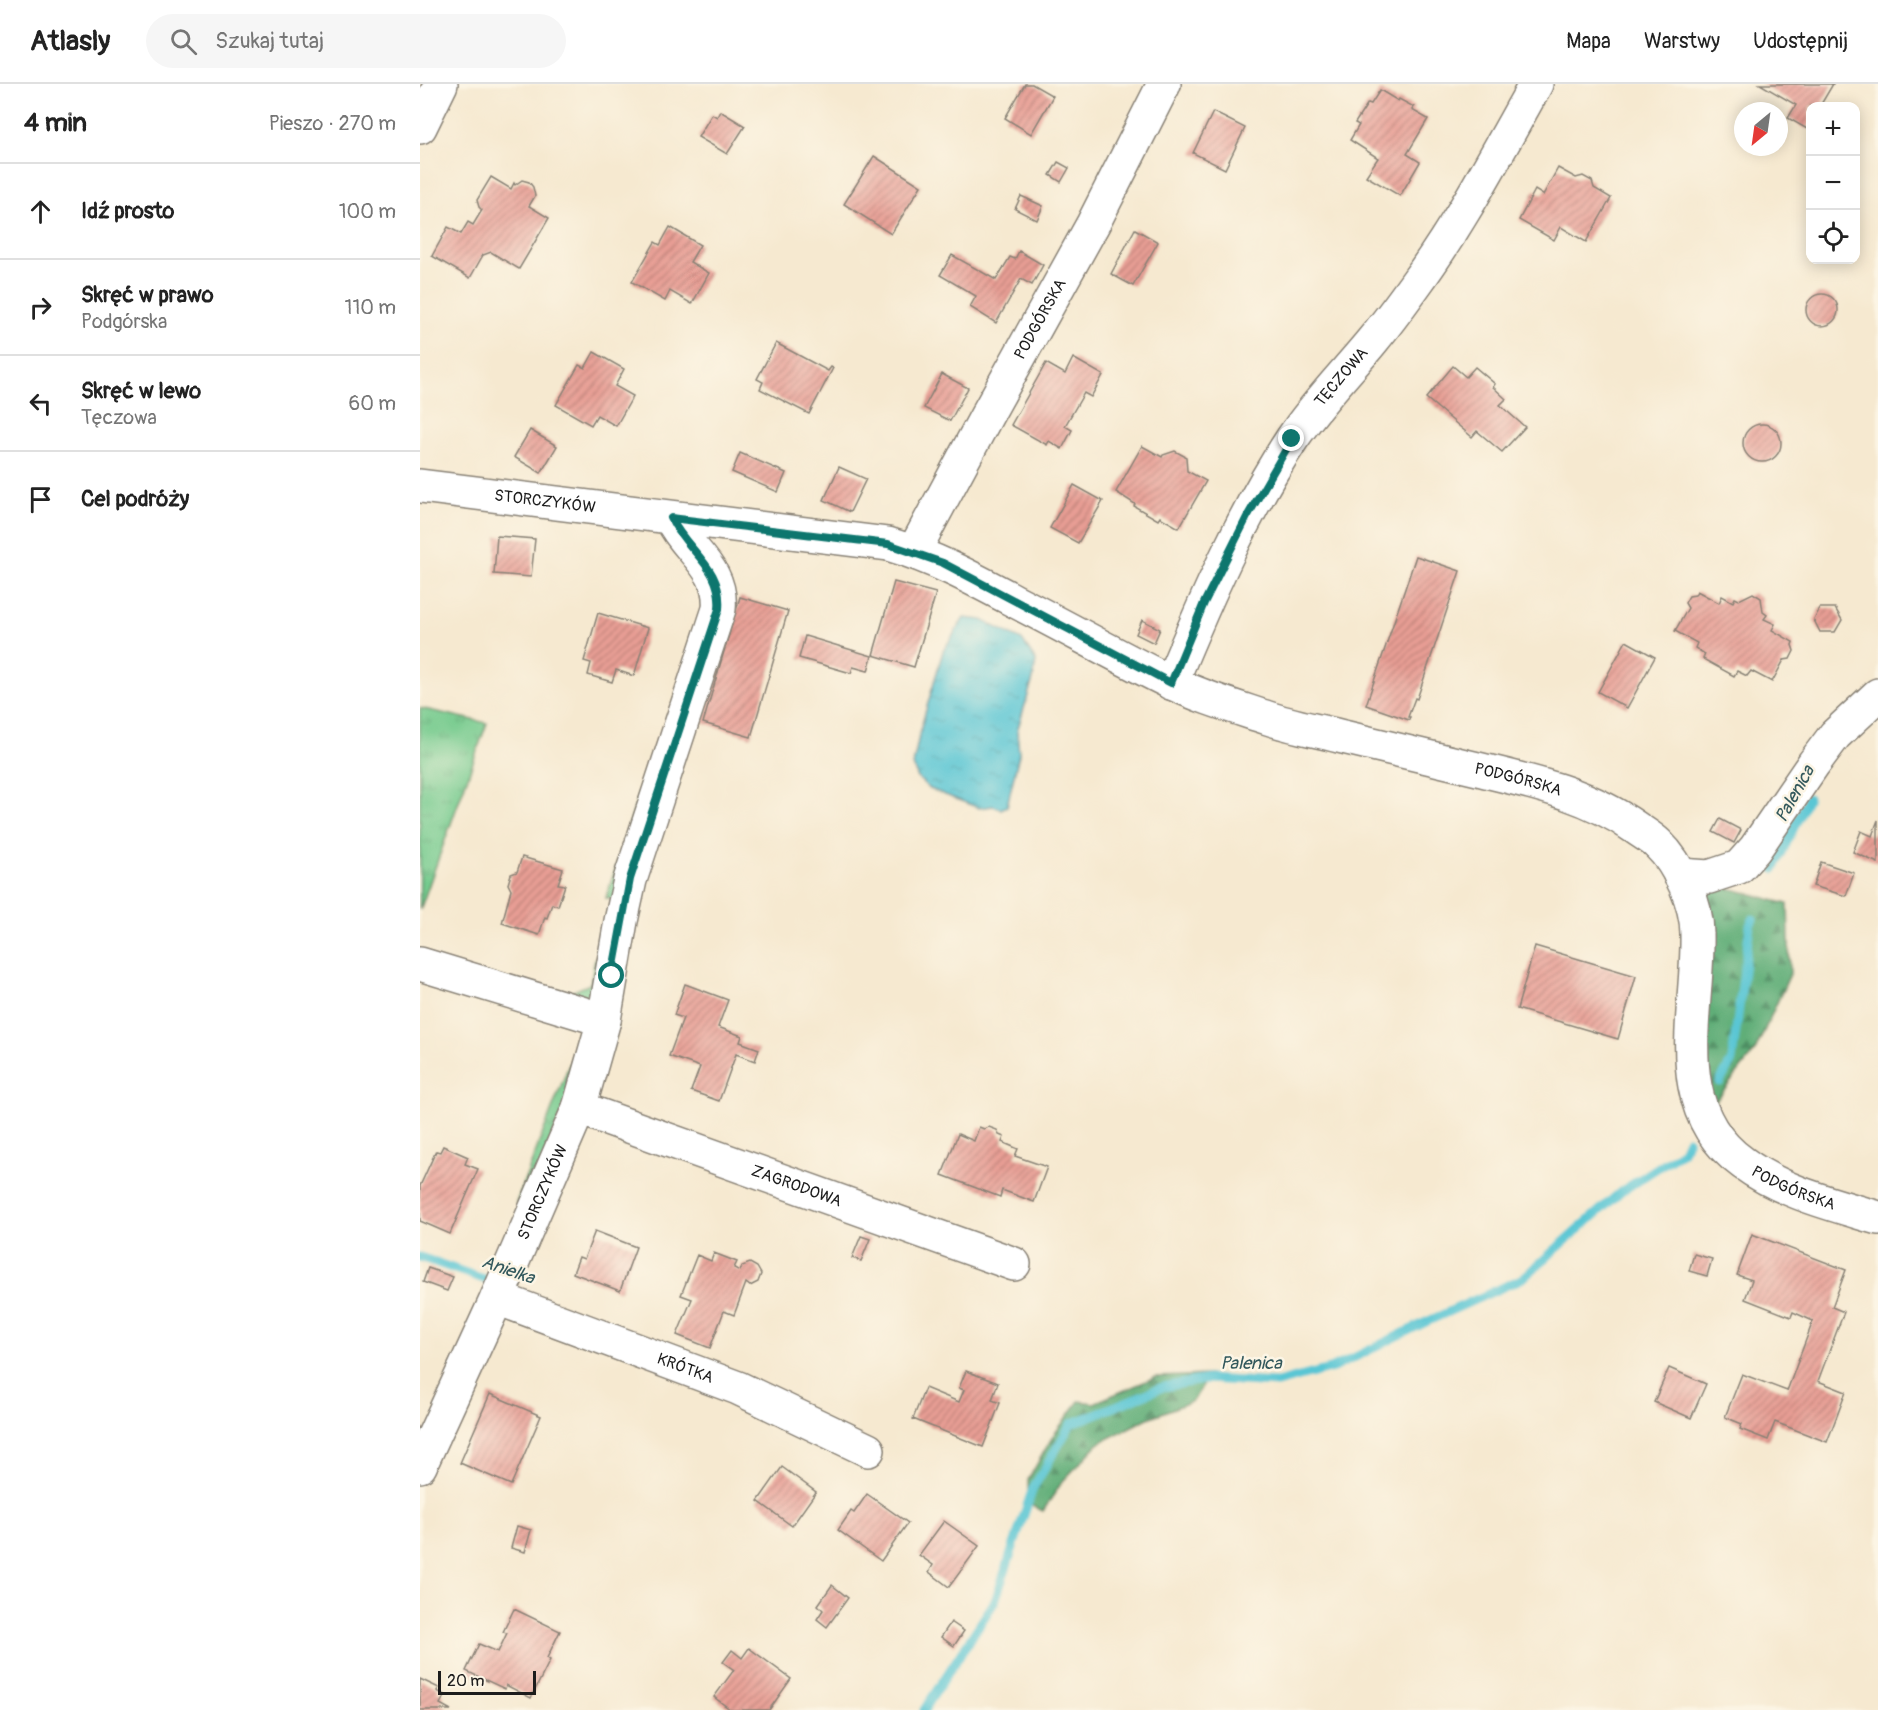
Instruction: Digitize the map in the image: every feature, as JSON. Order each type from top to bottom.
[{"type":"street","points":[[420,127],[441,84]]},
{"type":"street","name":"PODGÓRSKA","points":[[914,551],[1093,224],[1164,84]]},
{"type":"street","name":"TĘCZOWA","points":[[1171,683],[1204,603],[1247,517],[1292,439],[1329,390],[1373,340],[1460,220],[1536,84]]},
{"type":"street","name":"STORCZYKÓW","points":[[420,486],[671,518],[676,529],[704,561],[715,578],[720,595],[719,609],[630,879],[604,1020],[579,1108],[497,1298],[420,1466]]},
{"type":"street","name":"PODGÓRSKA","points":[[671,518],[888,544],[914,551],[943,563],[1171,683],[1214,700],[1273,720],[1542,784],[1591,802],[1628,823],[1658,844],[1680,875],[1689,894],[1698,931],[1692,1016],[1692,1074],[1700,1108],[1709,1126],[1723,1145],[1742,1163],[1773,1182],[1810,1197],[1878,1218]]},
{"type":"street","points":[[1680,875],[1709,877],[1739,867],[1755,849],[1835,735],[1878,695]]},
{"type":"street","points":[[420,964],[604,1020]]},
{"type":"street","name":"ZAGRODOWA","points":[[579,1108],[1014,1264]]},
{"type":"street","name":"KRÓTKA","points":[[497,1298],[738,1388],[868,1450]]},
{"type":"green space","points":[[420,708],[487,723],[420,910]]},
{"type":"green space","points":[[646,771],[653,776],[616,900],[606,898]]},
{"type":"green space","points":[[1693,884],[1714,884],[1788,904],[1790,974],[1755,1051],[1714,1103],[1701,1075]]},
{"type":"green space","points":[[595,958],[607,959],[601,991],[586,997],[567,994],[590,984]]},
{"type":"green space","points":[[582,1031],[594,1031],[529,1197],[516,1203]]},
{"type":"green space","points":[[1209,1375],[1193,1401],[1148,1418],[1099,1443],[1062,1482],[1043,1511],[1028,1504],[1028,1480],[1053,1436],[1079,1401],[1094,1403],[1156,1377]]},
{"type":"water","points":[[964,618],[982,620],[1022,640],[1036,661],[1033,679],[1017,731],[1019,754],[1007,806],[1001,809],[993,806],[979,808],[930,789],[918,778],[913,765],[920,731],[943,651]]},
{"type":"building","points":[[1025,84],[1032,84],[1053,96],[1031,134],[1005,118]]},
{"type":"building","points":[[1760,84],[1833,84],[1822,102],[1806,102],[1806,128],[1788,118],[1796,105]]},
{"type":"building","points":[[1380,90],[1414,107],[1412,110],[1428,119],[1407,154],[1420,162],[1400,196],[1366,176],[1378,158],[1350,140],[1359,125],[1355,123]]},
{"type":"building","points":[[720,111],[745,126],[727,154],[698,137],[712,114],[717,117]]},
{"type":"building","points":[[1213,112],[1245,128],[1225,169],[1193,153]]},
{"type":"building","points":[[874,156],[921,186],[891,234],[844,204]]},
{"type":"building","points":[[1058,162],[1069,168],[1061,182],[1050,175]]},
{"type":"building","points":[[1558,168],[1576,178],[1583,176],[1592,181],[1594,188],[1611,198],[1586,242],[1561,227],[1554,240],[1519,220],[1535,190],[1543,195]]},
{"type":"building","points":[[491,177],[511,189],[514,183],[515,185],[522,180],[529,182],[535,196],[529,206],[549,218],[519,269],[491,252],[483,255],[470,278],[432,256],[448,227],[461,234],[468,222],[473,225],[482,210],[477,200]]},
{"type":"building","points":[[1021,196],[1043,206],[1037,220],[1015,209]]},
{"type":"building","points":[[670,227],[700,245],[690,262],[709,273],[692,304],[670,291],[665,301],[632,282],[655,242],[660,245]]},
{"type":"building","points":[[1135,229],[1158,242],[1133,286],[1111,274]]},
{"type":"building","points":[[1019,251],[1043,265],[1032,285],[1021,279],[996,323],[970,307],[976,296],[940,275],[952,255],[996,280],[1010,257],[1015,259]]},
{"type":"building","points":[[1822,294],[1833,299],[1838,310],[1833,321],[1822,326],[1811,321],[1806,310],[1811,299]]},
{"type":"building","points":[[776,343],[828,371],[831,367],[833,368],[809,414],[760,389],[763,382],[757,379]]},
{"type":"building","points":[[594,352],[624,369],[615,386],[633,396],[616,426],[597,415],[591,425],[556,405],[579,365],[585,368]]},
{"type":"building","points":[[1073,358],[1103,375],[1091,397],[1084,393],[1065,426],[1072,430],[1062,449],[1049,441],[1047,445],[1011,425],[1046,363],[1065,374]]},
{"type":"building","points":[[1453,366],[1466,377],[1475,367],[1495,384],[1493,387],[1506,399],[1500,405],[1525,427],[1502,452],[1477,431],[1472,437],[1426,398]]},
{"type":"building","points":[[942,374],[968,388],[950,421],[924,408]]},
{"type":"building","points":[[1762,424],[1769,425],[1775,430],[1780,436],[1780,450],[1775,456],[1769,461],[1762,462],[1755,461],[1749,456],[1744,450],[1743,443],[1744,436],[1749,430],[1755,425]]},
{"type":"building","points":[[530,430],[557,446],[541,473],[514,457]]},
{"type":"building","points":[[1142,446],[1162,457],[1175,451],[1186,457],[1187,471],[1206,481],[1179,528],[1160,517],[1158,520],[1116,492]]},
{"type":"building","points":[[740,453],[786,473],[778,492],[732,472]]},
{"type":"building","points":[[839,467],[866,479],[850,512],[824,500]]},
{"type":"building","points":[[1074,485],[1103,501],[1078,543],[1050,528]]},
{"type":"building","points":[[497,536],[535,539],[531,577],[494,574]]},
{"type":"building","points":[[1416,556],[1460,571],[1417,699],[1415,698],[1408,717],[1410,717],[1409,720],[1366,705]]},
{"type":"building","points":[[894,582],[936,593],[914,667],[873,655]]},
{"type":"building","points":[[1697,591],[1719,603],[1722,596],[1733,602],[1735,598],[1739,600],[1753,593],[1761,598],[1763,612],[1767,615],[1764,619],[1775,624],[1772,630],[1793,642],[1794,651],[1790,659],[1784,660],[1772,682],[1751,671],[1747,676],[1737,671],[1734,676],[1703,659],[1705,654],[1695,648],[1697,643],[1675,631],[1688,608],[1685,603],[1689,596],[1695,595]]},
{"type":"building","points":[[740,597],[788,611],[751,737],[703,723]]},
{"type":"building","points":[[1820,608],[1835,608],[1842,620],[1835,632],[1820,632],[1814,620]]},
{"type":"building","points":[[598,613],[648,628],[634,676],[616,670],[612,682],[588,675],[591,663],[584,661]]},
{"type":"building","points":[[1142,620],[1160,629],[1154,643],[1136,634]]},
{"type":"building","points":[[805,636],[872,656],[868,671],[853,667],[851,673],[799,658]]},
{"type":"building","points":[[1626,641],[1655,657],[1627,708],[1598,692]]},
{"type":"building","points":[[1720,819],[1741,830],[1734,843],[1713,832]]},
{"type":"building","points":[[1878,820],[1878,863],[1853,852],[1861,831],[1872,836]]},
{"type":"building","points":[[522,857],[563,869],[558,884],[565,885],[558,906],[552,904],[539,935],[502,923],[511,890],[508,884],[511,874],[517,872]]},
{"type":"building","points":[[1821,862],[1854,873],[1846,896],[1813,886]]},
{"type":"building","points":[[1535,946],[1636,976],[1618,1039],[1517,1009]]},
{"type":"building","points":[[685,984],[728,1000],[718,1027],[742,1036],[740,1042],[759,1049],[755,1061],[736,1054],[719,1101],[691,1091],[700,1067],[669,1056],[683,1018],[674,1015]]},
{"type":"building","points":[[979,1127],[997,1130],[999,1135],[1004,1137],[1002,1142],[1018,1149],[1015,1156],[1047,1167],[1034,1202],[1002,1190],[1000,1197],[942,1175],[958,1134],[974,1141]]},
{"type":"building","points":[[443,1146],[468,1157],[465,1164],[478,1169],[450,1234],[420,1221],[420,1186],[436,1151],[440,1152]]},
{"type":"building","points":[[595,1231],[636,1247],[620,1291],[573,1273],[579,1257],[584,1259]]},
{"type":"building","points":[[1752,1234],[1846,1270],[1832,1307],[1844,1312],[1818,1381],[1846,1392],[1827,1442],[1775,1422],[1768,1440],[1740,1429],[1742,1424],[1725,1417],[1742,1374],[1787,1391],[1813,1321],[1793,1312],[1791,1317],[1745,1299],[1752,1280],[1737,1275]]},
{"type":"building","points":[[861,1236],[870,1239],[861,1261],[852,1258]]},
{"type":"building","points":[[714,1253],[737,1262],[734,1268],[740,1271],[742,1266],[750,1263],[757,1267],[761,1274],[758,1282],[750,1286],[746,1283],[734,1315],[724,1311],[710,1348],[677,1335],[692,1299],[681,1295],[697,1255],[711,1261]]},
{"type":"building","points":[[1694,1254],[1712,1259],[1707,1276],[1689,1271]]},
{"type":"building","points":[[428,1268],[453,1277],[447,1291],[423,1282]]},
{"type":"building","points":[[1669,1368],[1706,1384],[1691,1418],[1654,1402]]},
{"type":"building","points":[[966,1371],[998,1383],[992,1400],[1000,1403],[983,1447],[913,1419],[925,1388],[959,1402],[964,1390],[959,1388]]},
{"type":"building","points":[[490,1394],[541,1416],[511,1485],[460,1463]]},
{"type":"building","points":[[782,1467],[816,1492],[792,1526],[758,1501]]},
{"type":"building","points":[[867,1494],[908,1523],[881,1561],[838,1530]]},
{"type":"building","points":[[944,1521],[979,1546],[949,1587],[929,1572],[933,1565],[919,1555]]},
{"type":"building","points":[[517,1526],[531,1530],[525,1552],[511,1548]]},
{"type":"building","points":[[832,1585],[848,1598],[827,1627],[817,1619],[823,1610],[818,1605]]},
{"type":"building","points":[[514,1609],[560,1631],[547,1658],[550,1660],[531,1698],[506,1685],[505,1689],[466,1671],[479,1644],[498,1652],[507,1633],[503,1632]]},
{"type":"building","points":[[951,1622],[964,1631],[954,1646],[941,1637]]},
{"type":"building","points":[[749,1648],[791,1679],[769,1710],[731,1710],[714,1697],[734,1670],[723,1662],[732,1650],[742,1658]]},
{"type":"building","points":[[420,1679],[439,1688],[437,1691],[445,1695],[440,1704],[451,1710],[420,1710]]},
{"type":"waterway","name":"Palenica","points":[[1774,869],[1808,798]]},
{"type":"waterway","name":"Palenica","points":[[1720,1082],[1732,1060],[1750,925],[1753,919]]},
{"type":"waterway","name":"Palenica","points":[[924,1710],[995,1601],[1033,1488],[1071,1424],[1163,1387],[1208,1379],[1277,1383],[1333,1368],[1523,1278],[1622,1191],[1683,1151],[1688,1140]]},
{"type":"waterway","name":"Anielka","points":[[420,1257],[498,1284]]},
{"type":"route","points":[[612,976],[630,879],[719,609],[720,595],[715,578],[704,561],[676,529],[671,518],[888,544],[914,551],[943,563],[1171,683],[1204,603],[1247,517],[1292,439]]}]
